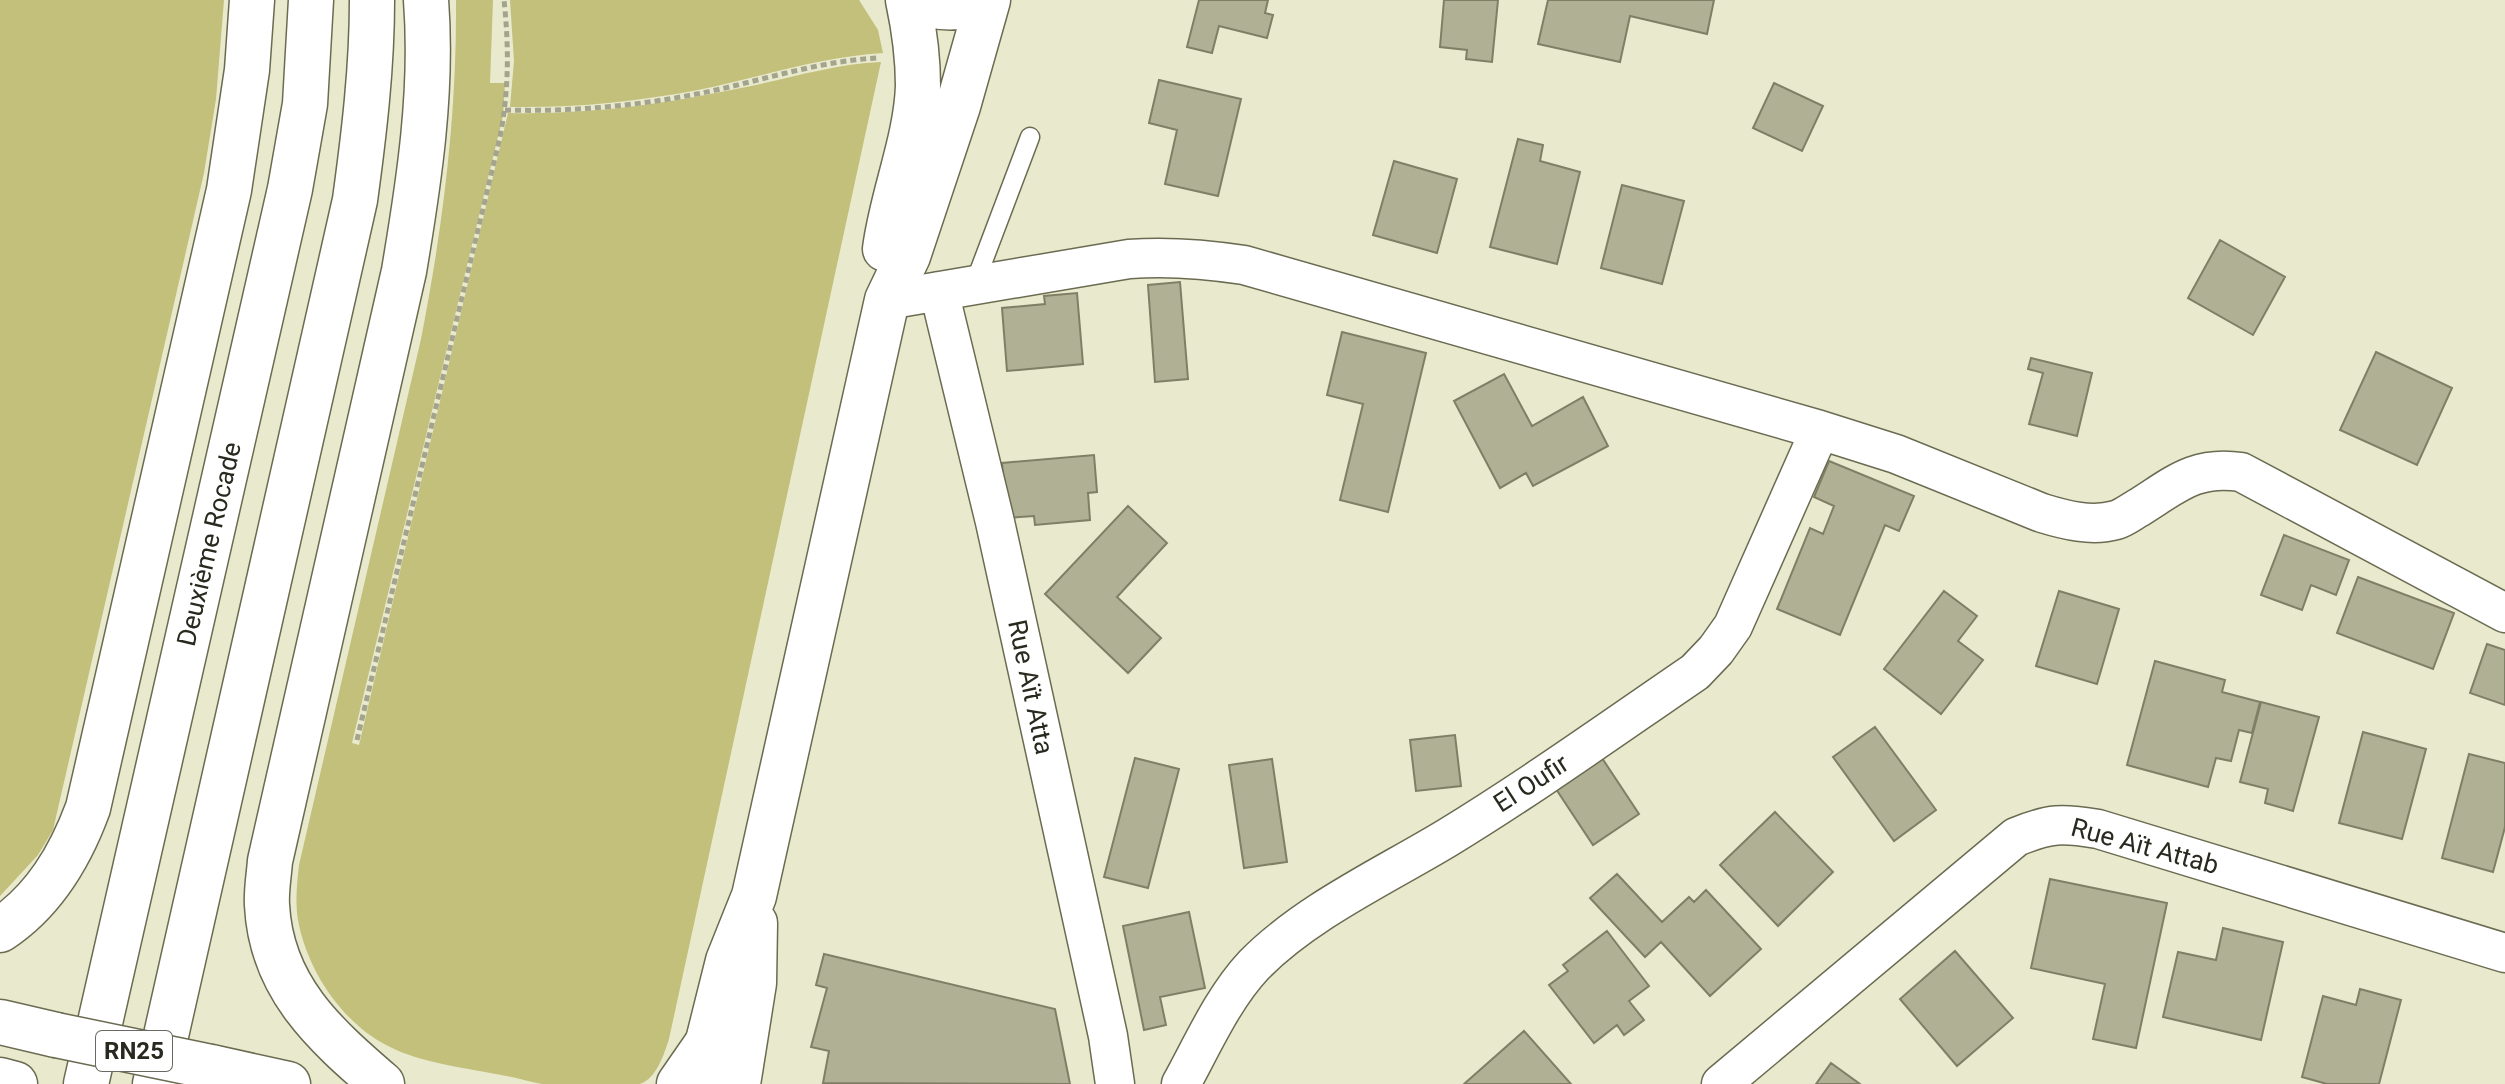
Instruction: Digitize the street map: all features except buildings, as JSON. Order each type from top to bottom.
[{"type":"main road","points":[[0,930],[36,899],[59,872],[76,841],[88,808],[229,190],[247,70],[252,0]]},
{"type":"main road","name":"Deuxième Rocade","points":[[86,1084],[290,189],[305,104],[311,0]]},
{"type":"main road","points":[[155,1084],[355,200],[366,121],[372,0]]},
{"type":"main road","points":[[382,1084],[314,1021],[289,987],[273,947],[267,904],[270,861],[404,271],[419,185],[426,98],[426,0]]},
{"type":"main road","points":[[887,300],[887,235],[915,114],[918,87],[908,0]]},
{"type":"main road","points":[[916,0],[955,8],[988,0]]},
{"type":"main road","points":[[679,1084],[702,1064],[728,961],[754,896],[887,300],[911,247],[966,80],[988,0]]},
{"type":"main road","points":[[738,1084],[756,963],[754,896]]},
{"type":"main road","name":"RN25","points":[[0,1022],[288,1084]]},
{"type":"main road","points":[[0,1080],[15,1084]]},
{"type":"street","points":[[887,300],[1129,259],[1161,257],[1244,265],[1820,430],[1896,454],[2066,520],[2089,523],[2117,520],[2205,470],[2241,472],[2505,613]]},
{"type":"street","name":"Rue Aït Atta","points":[[956,288],[995,522],[1108,1036],[1115,1084]]},
{"type":"street","name":"El Oufir","points":[[1181,1084],[1230,997],[1254,966],[1290,934],[1449,837],[1695,672],[1733,626],[1820,430]]},
{"type":"street","name":"Rue Aït Attab","points":[[1721,1084],[2016,837],[2040,827],[2063,823],[2098,829],[2505,953]]},
{"type":"lane","points":[[956,288],[1030,137]]},
{"type":"path","points":[[357,740],[505,110],[508,58],[504,0]]},
{"type":"path","points":[[505,110],[554,112],[626,105],[699,93],[832,62],[917,58]]},
{"type":"shaded area","points":[[0,0],[224,0],[216,99],[204,173],[53,830],[38,855],[0,896]]},
{"type":"shaded area","points":[[456,0],[493,0],[490,83],[505,83],[503,116],[352,743],[359,745],[508,113],[597,110],[655,103],[828,69],[881,62],[669,1039],[655,1071],[640,1084],[542,1084],[431,1061],[388,1046],[356,1024],[329,993],[309,958],[298,920],[299,865],[429,297],[451,128]]},
{"type":"shaded area","points":[[510,0],[859,0],[878,30],[883,53],[813,63],[651,98],[581,105],[510,107],[514,61]]}]
